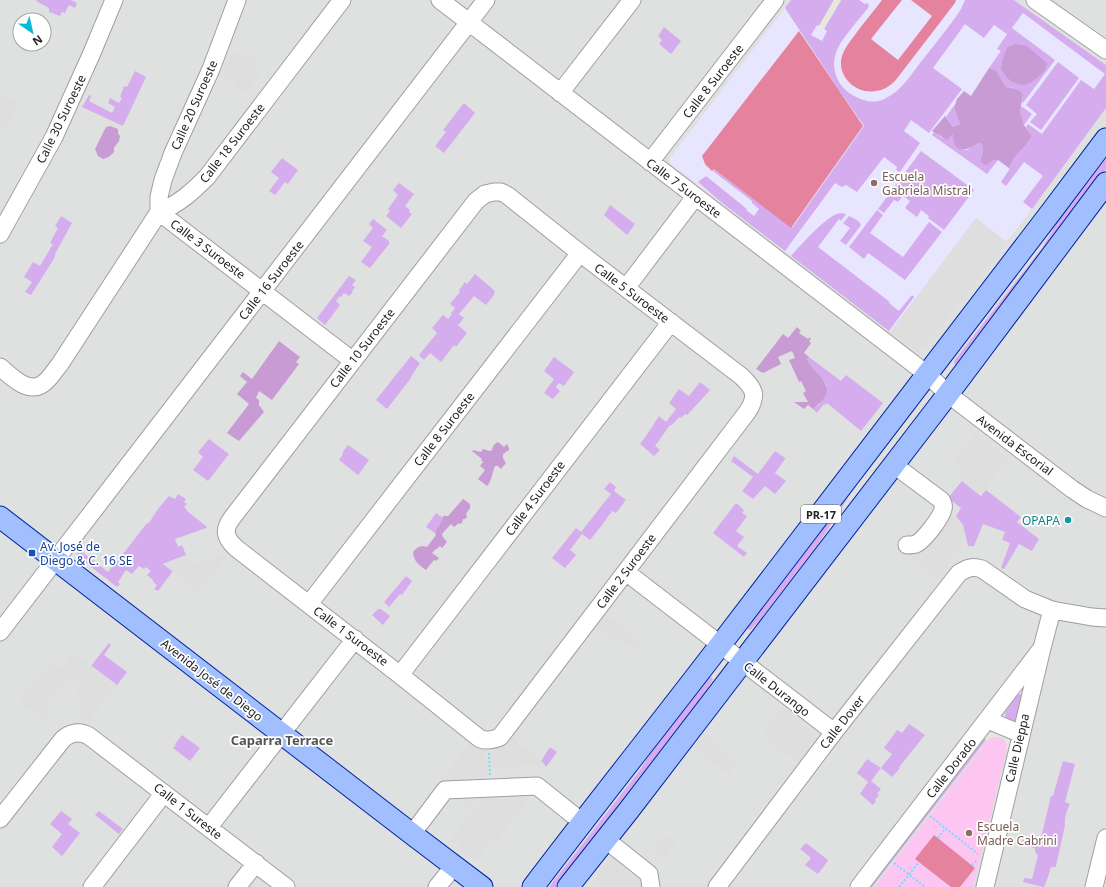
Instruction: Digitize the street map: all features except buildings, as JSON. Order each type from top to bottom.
[{"type":"main road","name":"PR-17","points":[[533,887],[928,375],[1106,139]]},
{"type":"main road","name":"PR-17","points":[[568,887],[629,810],[894,465],[1106,183]]},
{"type":"main road","name":"Avenida José de Diego","points":[[0,517],[482,887]]},
{"type":"street","name":"Calle 30 Suroeste","points":[[0,234],[54,137],[114,0]]},
{"type":"street","name":"Calle 20 Suroeste","points":[[159,212],[159,197],[170,160],[211,69],[237,0]]},
{"type":"street","name":"Calle 18 Suroeste","points":[[0,367],[21,383],[31,388],[40,386],[49,378],[60,364],[159,212],[167,209],[189,194],[207,177],[342,0]]},
{"type":"street","name":"Calle 7 Suroeste","points":[[440,0],[928,375]]},
{"type":"street","name":"Calle 16 Suroeste","points":[[0,632],[486,0]]},
{"type":"street","points":[[560,93],[632,0]]},
{"type":"street","name":"Calle 8 Suroeste","points":[[650,162],[775,0]]},
{"type":"street","points":[[1034,0],[1106,50]]},
{"type":"street","name":"Calle 5 Suroeste","points":[[501,192],[507,195],[748,383],[754,393],[754,400]]},
{"type":"street","name":"Calle 10 Suroeste","points":[[232,518],[476,201],[488,193],[501,192]]},
{"type":"street","points":[[626,288],[695,197]]},
{"type":"street","name":"Calle 3 Suroeste","points":[[159,212],[353,360]]},
{"type":"street","name":"Calle 8 Suroeste","points":[[309,604],[580,253]]},
{"type":"street","name":"Calle 4 Suroeste","points":[[400,674],[671,322]]},
{"type":"street","name":"Avenida Escorial","points":[[928,375],[948,394],[1072,489],[1087,499],[1106,508]]},
{"type":"street","name":"Calle 2 Suroeste","points":[[492,740],[500,737],[748,411],[754,400]]},
{"type":"street","points":[[894,465],[941,500],[944,504],[942,512],[936,523],[921,541],[917,544],[907,545]]},
{"type":"street","name":"Calle 1 Suroeste","points":[[232,518],[227,525],[226,531],[227,537],[236,548],[400,674],[479,738],[484,740],[492,740]]},
{"type":"street","name":"Calle Dover","points":[[717,887],[834,732],[959,573],[966,568],[975,567],[982,569],[1026,599],[1052,610]]},
{"type":"street","points":[[626,572],[720,645]]},
{"type":"street","points":[[1052,610],[1106,618]]},
{"type":"street","name":"Calle Dieppa","points":[[985,887],[1052,610]]},
{"type":"street","points":[[209,827],[355,639]]},
{"type":"street","name":"Calle Durango","points":[[720,645],[834,732]]},
{"type":"street","name":"Calle Dorado","points":[[859,887],[1042,648]]},
{"type":"street","points":[[988,720],[1021,734]]},
{"type":"street","name":"Calle 1 Sureste","points":[[0,820],[63,739],[67,735],[84,733],[90,736],[286,887]]},
{"type":"street","points":[[412,834],[445,790],[537,786],[582,822]]},
{"type":"street","points":[[92,887],[164,793]]},
{"type":"street","points":[[1094,887],[1106,838]]},
{"type":"street","points":[[605,840],[649,874],[650,887]]},
{"type":"street","points":[[237,887],[256,864]]},
{"type":"street","points":[[437,887],[454,866]]},
{"type":"path","points":[[491,788],[492,740]]},
{"type":"path","points":[[929,815],[980,856]]},
{"type":"path","points":[[938,838],[946,829]]},
{"type":"path","points":[[892,862],[925,887]]},
{"type":"path","points":[[899,887],[919,862]]},
{"type":"shaded area","points":[[0,0],[1106,0],[1106,887],[0,887]]},
{"type":"shaded area","points":[[71,0],[77,3],[75,8],[69,5],[65,13],[62,12],[60,16],[49,12],[49,8],[36,1]]},
{"type":"shaded area","name":"Escuela Gabriela Mistral","points":[[791,0],[1014,0],[1106,65],[1106,108],[1032,209],[921,352],[917,352],[671,164],[670,158]]},
{"type":"shaded area","points":[[791,0],[834,0],[819,26],[817,25],[811,35],[822,41],[827,31],[824,29],[841,0],[859,0],[869,5],[840,44],[834,59],[834,67],[838,80],[847,92],[862,100],[874,102],[891,95],[905,83],[955,18],[965,0],[1014,0],[1106,65],[1106,108],[1032,209],[1023,202],[1043,176],[1024,162],[1006,186],[1001,182],[1009,170],[1014,158],[1032,136],[1026,127],[1028,124],[1042,134],[1081,80],[1094,89],[1105,74],[1023,13],[1012,28],[1055,60],[1023,103],[1023,95],[1014,88],[1006,87],[996,70],[989,68],[1001,51],[997,49],[1007,34],[994,25],[984,38],[965,24],[933,68],[962,89],[929,133],[911,120],[904,131],[920,143],[900,172],[896,170],[897,167],[884,157],[857,192],[846,185],[842,187],[835,183],[785,251],[721,202],[698,182],[706,176],[754,216],[759,209],[752,203],[752,201],[713,171],[714,169],[792,228],[864,126],[785,8]]},
{"type":"shaded area","points":[[834,0],[841,0],[824,29],[819,26]]},
{"type":"shaded area","points":[[882,0],[902,0],[871,39],[898,60],[932,16],[911,0],[956,0],[895,81],[884,89],[876,91],[861,90],[855,87],[845,77],[841,63],[842,56],[851,40]]},
{"type":"shaded area","points":[[664,27],[681,41],[671,54],[659,44],[662,40],[658,36]]},
{"type":"shaded area","points":[[799,31],[863,126],[791,228],[714,169],[712,171],[705,164],[702,156]]},
{"type":"shaded area","points":[[1015,44],[1027,46],[1047,63],[1043,73],[1027,84],[1022,85],[1012,82],[1001,69],[1007,48]]},
{"type":"shaded area","points":[[232,51],[252,59],[255,62],[252,66],[261,73],[245,93],[235,86],[236,83],[222,75]]},
{"type":"shaded area","points":[[1058,62],[1079,78],[1041,130],[1030,122],[1037,114],[1026,105]]},
{"type":"shaded area","points":[[989,68],[996,70],[1006,87],[1016,89],[1023,95],[1020,111],[1024,125],[1032,136],[1014,158],[1009,168],[998,160],[993,160],[987,165],[983,164],[980,160],[983,152],[982,144],[978,143],[969,148],[961,149],[955,145],[953,134],[947,140],[932,131],[945,116],[953,127],[960,124],[954,108],[957,99],[964,91],[971,96]]},
{"type":"shaded area","points":[[135,71],[146,77],[123,126],[82,107],[89,95],[91,96],[89,101],[112,113],[115,107],[108,103],[110,98],[119,103],[122,98],[120,97],[124,86],[127,87]]},
{"type":"shaded area","points":[[2,95],[20,104],[6,129],[0,126],[0,99]]},
{"type":"shaded area","points":[[464,103],[475,113],[444,153],[435,146],[446,132],[443,130]]},
{"type":"shaded area","points":[[955,104],[954,108],[960,124],[953,127],[946,117]]},
{"type":"shaded area","points":[[1021,106],[1032,114],[1024,125],[1020,111]]},
{"type":"shaded area","points":[[110,126],[118,129],[120,136],[119,141],[114,148],[114,152],[109,157],[103,159],[98,156],[95,149],[106,127]]},
{"type":"shaded area","points":[[934,132],[942,138],[953,134],[961,149],[967,150],[978,143],[982,144],[983,152],[980,160],[998,160],[987,174],[932,135]]},
{"type":"shaded area","points":[[921,151],[974,190],[944,230],[928,218],[929,216],[921,210],[917,217],[905,208],[910,201],[903,196],[898,202],[894,200],[884,213],[878,209]]},
{"type":"shaded area","points":[[1106,151],[1106,169],[1057,236],[958,364],[955,365],[954,361],[1042,248],[1073,196]]},
{"type":"shaded area","points":[[282,158],[298,170],[288,184],[285,182],[275,195],[269,191],[279,178],[271,172]]},
{"type":"shaded area","points":[[399,183],[414,194],[405,206],[412,214],[401,228],[386,216],[390,211],[388,209],[398,195],[393,190]]},
{"type":"shaded area","points":[[610,205],[635,224],[627,235],[604,215]]},
{"type":"shaded area","points":[[877,210],[883,215],[870,233],[903,257],[929,222],[942,232],[905,280],[868,253],[864,259],[849,247]]},
{"type":"shaded area","points":[[840,213],[846,214],[841,221],[839,219],[818,247],[890,302],[889,303],[899,311],[912,295],[914,297],[889,331],[791,256],[821,225],[828,219]]},
{"type":"shaded area","points":[[61,216],[72,223],[55,254],[55,257],[31,295],[25,292],[32,282],[24,277],[33,262],[40,266],[53,244],[50,243],[58,228],[55,226]]},
{"type":"shaded area","points":[[849,216],[857,220],[861,225],[846,245],[840,241],[850,228],[843,223]]},
{"type":"shaded area","points":[[976,218],[1007,242],[922,351],[917,352],[890,332]]},
{"type":"shaded area","points":[[373,219],[387,230],[382,236],[389,241],[389,244],[370,268],[361,262],[372,247],[363,241],[373,228],[369,224]]},
{"type":"shaded area","points":[[475,274],[495,291],[494,295],[486,305],[474,296],[459,314],[464,318],[458,325],[467,333],[456,347],[454,345],[441,362],[430,353],[424,360],[419,355],[437,333],[432,328],[443,315],[448,319],[452,314],[451,313],[455,308],[450,304],[460,292],[459,290],[465,282],[467,284]]},
{"type":"shaded area","points":[[349,276],[356,280],[352,285],[355,287],[352,291],[353,292],[349,296],[344,293],[341,297],[340,296],[336,301],[340,305],[325,325],[317,318]]},
{"type":"shaded area","points":[[797,327],[801,331],[799,333],[808,339],[810,337],[811,339],[809,341],[811,343],[804,353],[809,357],[807,360],[822,378],[827,389],[826,395],[813,409],[808,405],[804,409],[794,402],[808,402],[803,393],[806,391],[801,381],[799,382],[789,360],[795,358],[792,351],[778,357],[781,364],[763,373],[756,369],[783,334],[788,338]]},
{"type":"shaded area","points":[[279,341],[300,357],[296,362],[299,364],[272,400],[259,391],[256,398],[259,400],[259,405],[264,412],[239,441],[227,433],[249,404],[237,394],[247,382],[240,376],[243,372],[252,379]]},
{"type":"shaded area","points":[[411,356],[420,363],[411,378],[387,409],[376,400]]},
{"type":"shaded area","points":[[554,357],[574,372],[564,386],[559,383],[556,387],[560,391],[553,399],[544,393],[554,379],[544,371]]},
{"type":"shaded area","points":[[809,357],[841,381],[846,375],[883,403],[861,431],[827,403],[826,405],[824,404],[817,413],[813,409],[820,404],[827,385],[807,360]]},
{"type":"shaded area","points":[[700,382],[710,390],[687,415],[685,414],[681,418],[679,417],[672,425],[670,425],[655,446],[660,450],[654,456],[640,444],[659,416],[666,422],[676,409],[669,403],[679,389],[689,396]]},
{"type":"shaded area","points":[[913,405],[916,408],[856,485],[815,549],[761,619],[750,630],[745,627]]},
{"type":"shaded area","points":[[975,433],[1002,454],[1000,457],[1007,462],[980,495],[957,477],[964,469],[953,460]]},
{"type":"shaded area","points":[[209,439],[229,454],[208,481],[193,470],[203,457],[198,452]]},
{"type":"shaded area","points":[[498,442],[504,447],[507,444],[509,448],[509,450],[503,454],[503,458],[506,463],[501,469],[498,466],[495,466],[487,486],[478,479],[485,470],[480,466],[483,462],[481,460],[482,459],[472,451],[481,452],[483,449],[490,451]]},
{"type":"shaded area","points":[[348,445],[369,460],[358,475],[339,460]]},
{"type":"shaded area","points":[[775,451],[785,459],[775,473],[786,481],[775,494],[765,486],[753,499],[742,491],[753,477],[731,461],[734,456],[758,474]]},
{"type":"shaded area","points":[[962,481],[981,496],[986,490],[1021,517],[1017,522],[1039,539],[1032,551],[1019,544],[1004,569],[1001,568],[1010,543],[1002,540],[1005,532],[983,524],[974,546],[968,546],[963,525],[956,516],[961,508],[948,498]]},
{"type":"shaded area","points":[[610,482],[616,487],[614,491],[626,500],[616,513],[612,511],[590,540],[582,534],[570,550],[576,555],[565,568],[552,558],[576,528],[581,532],[611,494],[604,489]]},
{"type":"shaded area","points":[[178,494],[186,499],[184,502],[187,504],[184,507],[186,510],[207,527],[175,539],[178,547],[182,545],[186,555],[163,564],[173,571],[158,591],[154,589],[157,585],[147,575],[151,571],[146,567],[144,569],[139,566],[132,574],[126,570],[118,582],[120,584],[117,587],[77,556],[78,549],[108,572],[147,523],[149,523],[168,497],[169,496],[175,499]]},
{"type":"shaded area","points":[[463,499],[470,504],[470,508],[466,514],[467,517],[463,519],[462,523],[459,523],[454,527],[451,524],[442,534],[447,542],[442,548],[440,546],[432,553],[439,558],[436,561],[434,560],[426,570],[414,558],[413,552],[421,546],[427,547],[436,535],[435,533],[442,521],[443,516],[448,516]]},
{"type":"shaded area","points":[[736,503],[744,510],[742,513],[747,516],[736,531],[744,537],[737,546],[747,553],[744,557],[713,533]]},
{"type":"shaded area","points":[[947,511],[956,516],[963,525],[965,535],[962,547],[952,557],[938,578],[904,552]]},
{"type":"shaded area","points":[[436,513],[443,518],[435,533],[426,527]]},
{"type":"shaded area","points":[[224,553],[227,556],[199,592],[163,564],[186,555],[190,565],[194,565],[218,557]]},
{"type":"shaded area","points":[[406,576],[412,581],[402,595],[400,594],[389,607],[384,602]]},
{"type":"shaded area","points":[[378,609],[381,609],[390,616],[383,625],[372,615]]},
{"type":"shaded area","points":[[606,615],[642,642],[636,650],[621,639],[617,644],[596,628]]},
{"type":"shaded area","points":[[109,643],[111,645],[104,655],[127,672],[117,685],[91,666]]},
{"type":"shaded area","points":[[73,652],[117,685],[89,720],[82,719],[76,688],[79,687],[78,679],[63,682],[64,686],[58,687],[59,690],[53,692],[54,697],[50,698],[51,700],[46,701],[50,721],[47,723],[19,701],[51,662],[60,669]]},
{"type":"shaded area","points":[[708,675],[713,679],[706,691],[556,887],[549,887],[640,770],[674,715]]},
{"type":"shaded area","points":[[1019,694],[1023,696],[1019,716],[1012,722],[1006,719],[1005,713],[1016,696]]},
{"type":"shaded area","points":[[782,708],[815,735],[815,742],[798,763],[762,735]]},
{"type":"shaded area","points":[[909,724],[925,735],[892,777],[881,768],[892,754],[884,748],[897,730],[902,733]]},
{"type":"shaded area","points":[[994,732],[998,732],[1007,737],[1011,743],[1011,750],[1006,749],[1006,742],[1000,737],[993,737],[988,741],[984,738]]},
{"type":"shaded area","points":[[704,734],[739,763],[729,775],[694,747]]},
{"type":"shaded area","points":[[182,735],[200,748],[190,761],[173,748]]},
{"type":"shaded area","points":[[998,736],[1005,740],[1007,748],[973,887],[875,887],[989,739]]},
{"type":"shaded area","points":[[511,738],[545,765],[492,767],[491,749],[499,748],[507,743]]},
{"type":"shaded area","points":[[984,738],[986,740],[872,887],[869,887]]},
{"type":"shaded area","points":[[470,743],[477,747],[486,749],[487,780],[445,783],[441,779]]},
{"type":"shaded area","points":[[550,747],[557,752],[546,767],[541,761]]},
{"type":"shaded area","points":[[867,759],[881,768],[871,781],[881,789],[877,794],[879,795],[873,805],[860,794],[868,782],[857,773]]},
{"type":"shaded area","points":[[1063,761],[1075,764],[1065,802],[1070,804],[1065,817],[1065,825],[1056,866],[1051,867],[1043,887],[1023,882],[1024,878],[1032,879],[1038,855],[1036,854],[1035,848],[1022,845],[1023,839],[1040,842],[1051,796],[1053,796]]},
{"type":"shaded area","points":[[523,792],[530,797],[498,840],[497,839],[495,842],[492,840],[475,862],[456,848],[461,842],[460,841],[449,841],[486,793]]},
{"type":"shaded area","points":[[481,793],[468,810],[462,805],[461,802],[449,795]]},
{"type":"shaded area","points":[[61,811],[72,819],[68,824],[80,833],[62,856],[52,847],[62,834],[50,824]]},
{"type":"shaded area","points":[[99,811],[123,829],[119,834],[95,815]]},
{"type":"shaded area","points":[[664,834],[676,843],[665,857],[653,849]]},
{"type":"shaded area","points":[[934,835],[975,868],[960,887],[951,887],[915,859]]},
{"type":"shaded area","points":[[806,843],[828,860],[818,874],[805,865],[811,858],[800,849]]},
{"type":"shaded area","points":[[614,854],[644,877],[644,887],[601,887],[593,881]]},
{"type":"place","name":"Escuela Gabriela Mistral","points":[[874,183]]},
{"type":"place","name":"OPAPA","points":[[1068,520]]},
{"type":"place","name":"Av. José de Diego & C. 16 SE","points":[[32,553]]},
{"type":"place","name":"Escuela Madre Cabrini","points":[[969,833]]},
{"type":"district","name":"Caparra Terrace","points":[[282,740]]}]
